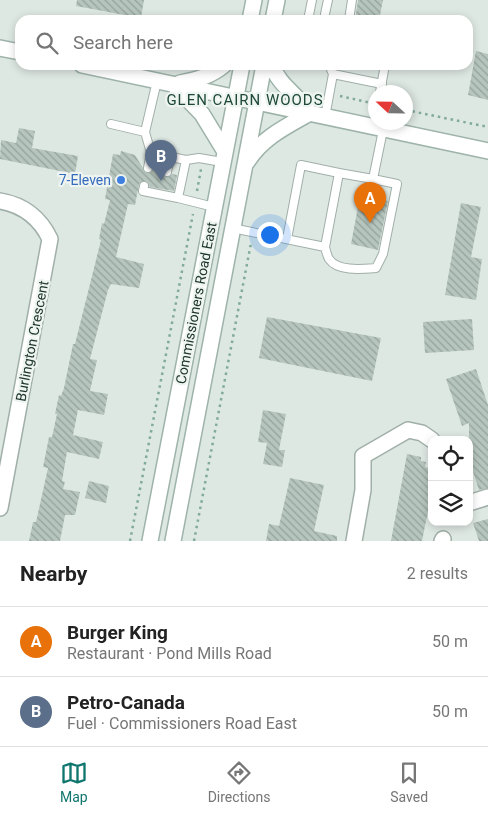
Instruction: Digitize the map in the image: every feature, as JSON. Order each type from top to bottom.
[{"type":"main road","points":[[251,15],[254,0]]},
{"type":"main road","points":[[274,15],[277,0]]},
{"type":"main road","points":[[0,48],[15,51]]},
{"type":"main road","points":[[105,70],[368,124]]},
{"type":"main road","points":[[174,85],[196,81],[218,70]]},
{"type":"main road","name":"Commissioners Road East","points":[[150,541],[241,70]]},
{"type":"main road","name":"Commissioners Road East","points":[[173,541],[263,70]]},
{"type":"main road","points":[[275,70],[285,87],[317,115]]},
{"type":"main road","points":[[174,85],[202,114],[223,156]]},
{"type":"main road","points":[[243,169],[254,151],[269,136],[317,115]]},
{"type":"main road","points":[[396,130],[488,151]]},
{"type":"main road","name":"Burlington Crescent","points":[[0,201],[31,213],[44,226],[50,239],[0,508]]},
{"type":"main road","points":[[354,541],[364,490],[363,456],[408,430],[422,433],[428,437]]},
{"type":"main road","points":[[473,502],[488,497]]},
{"type":"lane","points":[[309,15],[312,0]]},
{"type":"lane","points":[[325,14],[328,0]]},
{"type":"lane","points":[[350,15],[352,0]]},
{"type":"lane","points":[[317,115],[330,94],[333,74],[331,70]]},
{"type":"lane","points":[[333,74],[382,84],[384,70]]},
{"type":"lane","points":[[148,168],[151,153],[145,132],[157,81]]},
{"type":"lane","points":[[111,124],[145,132]]},
{"type":"lane","points":[[374,179],[378,130]]},
{"type":"lane","points":[[151,153],[186,160],[223,156]]},
{"type":"lane","points":[[167,172],[170,157]]},
{"type":"lane","points":[[178,198],[186,160]]},
{"type":"lane","points":[[286,239],[301,165],[397,184],[383,254],[376,268],[358,270],[339,266],[328,259],[325,247],[339,173]]},
{"type":"lane","points":[[144,186],[143,191],[163,192],[178,198],[214,207]]},
{"type":"lane","points":[[232,228],[325,247]]},
{"type":"path","points":[[330,94],[368,102]]},
{"type":"path","points":[[413,111],[488,127]]},
{"type":"path","points":[[130,541],[203,159]]},
{"type":"path","points":[[194,541],[253,232]]},
{"type":"building","points":[[77,0],[144,0],[142,15],[125,15],[76,6]]},
{"type":"building","points":[[358,0],[383,0],[380,15],[356,15]]},
{"type":"building","points":[[476,51],[488,54],[488,100],[468,95]]},
{"type":"building","points":[[19,128],[35,131],[32,148],[78,156],[75,174],[0,159],[1,140],[16,143]]},
{"type":"building","points":[[121,151],[135,155],[146,173],[154,169],[161,171],[165,177],[172,174],[177,175],[174,191],[150,187],[147,182],[143,181],[139,184],[135,205],[128,204],[116,257],[144,264],[139,288],[111,284],[108,290],[90,359],[97,360],[90,391],[108,394],[104,415],[78,410],[73,435],[103,442],[99,459],[67,452],[62,481],[65,482],[63,489],[80,492],[75,515],[65,515],[60,541],[29,541],[33,522],[36,522],[48,468],[43,467],[49,437],[52,437],[59,395],[61,396],[64,388],[73,344],[75,344],[101,240],[99,239],[102,223],[104,224],[110,200],[105,199],[113,154],[120,155]]},
{"type":"building","points":[[360,196],[388,201],[378,250],[351,244]]},
{"type":"building","points":[[461,203],[481,207],[471,257],[482,259],[476,300],[445,295]]},
{"type":"building","points":[[267,317],[381,338],[372,381],[259,358]]},
{"type":"building","points":[[472,319],[474,350],[425,353],[423,322]]},
{"type":"building","points":[[476,369],[488,405],[488,488],[479,490],[473,471],[473,436],[469,436],[469,423],[462,426],[446,379]]},
{"type":"building","points":[[263,410],[286,414],[279,450],[285,450],[282,467],[263,464],[267,443],[258,442]]},
{"type":"building","points":[[407,454],[421,457],[421,461],[426,462],[425,467],[428,468],[428,512],[422,541],[391,541]]},
{"type":"building","points":[[290,478],[324,485],[314,531],[337,536],[337,541],[266,541],[269,524],[279,526]]},
{"type":"building","points":[[89,481],[109,486],[106,503],[85,498]]},
{"type":"building","points":[[488,519],[488,541],[479,541],[473,523]]},
{"type":"place","name":"7-Eleven","points":[[121,180]]},
{"type":"place","name":"Petro-Canada","points":[[161,181]]},
{"type":"place","name":"Burger King","points":[[370,223]]},
{"type":"district","name":"GLEN CAIRN WOODS","points":[[245,100]]}]
